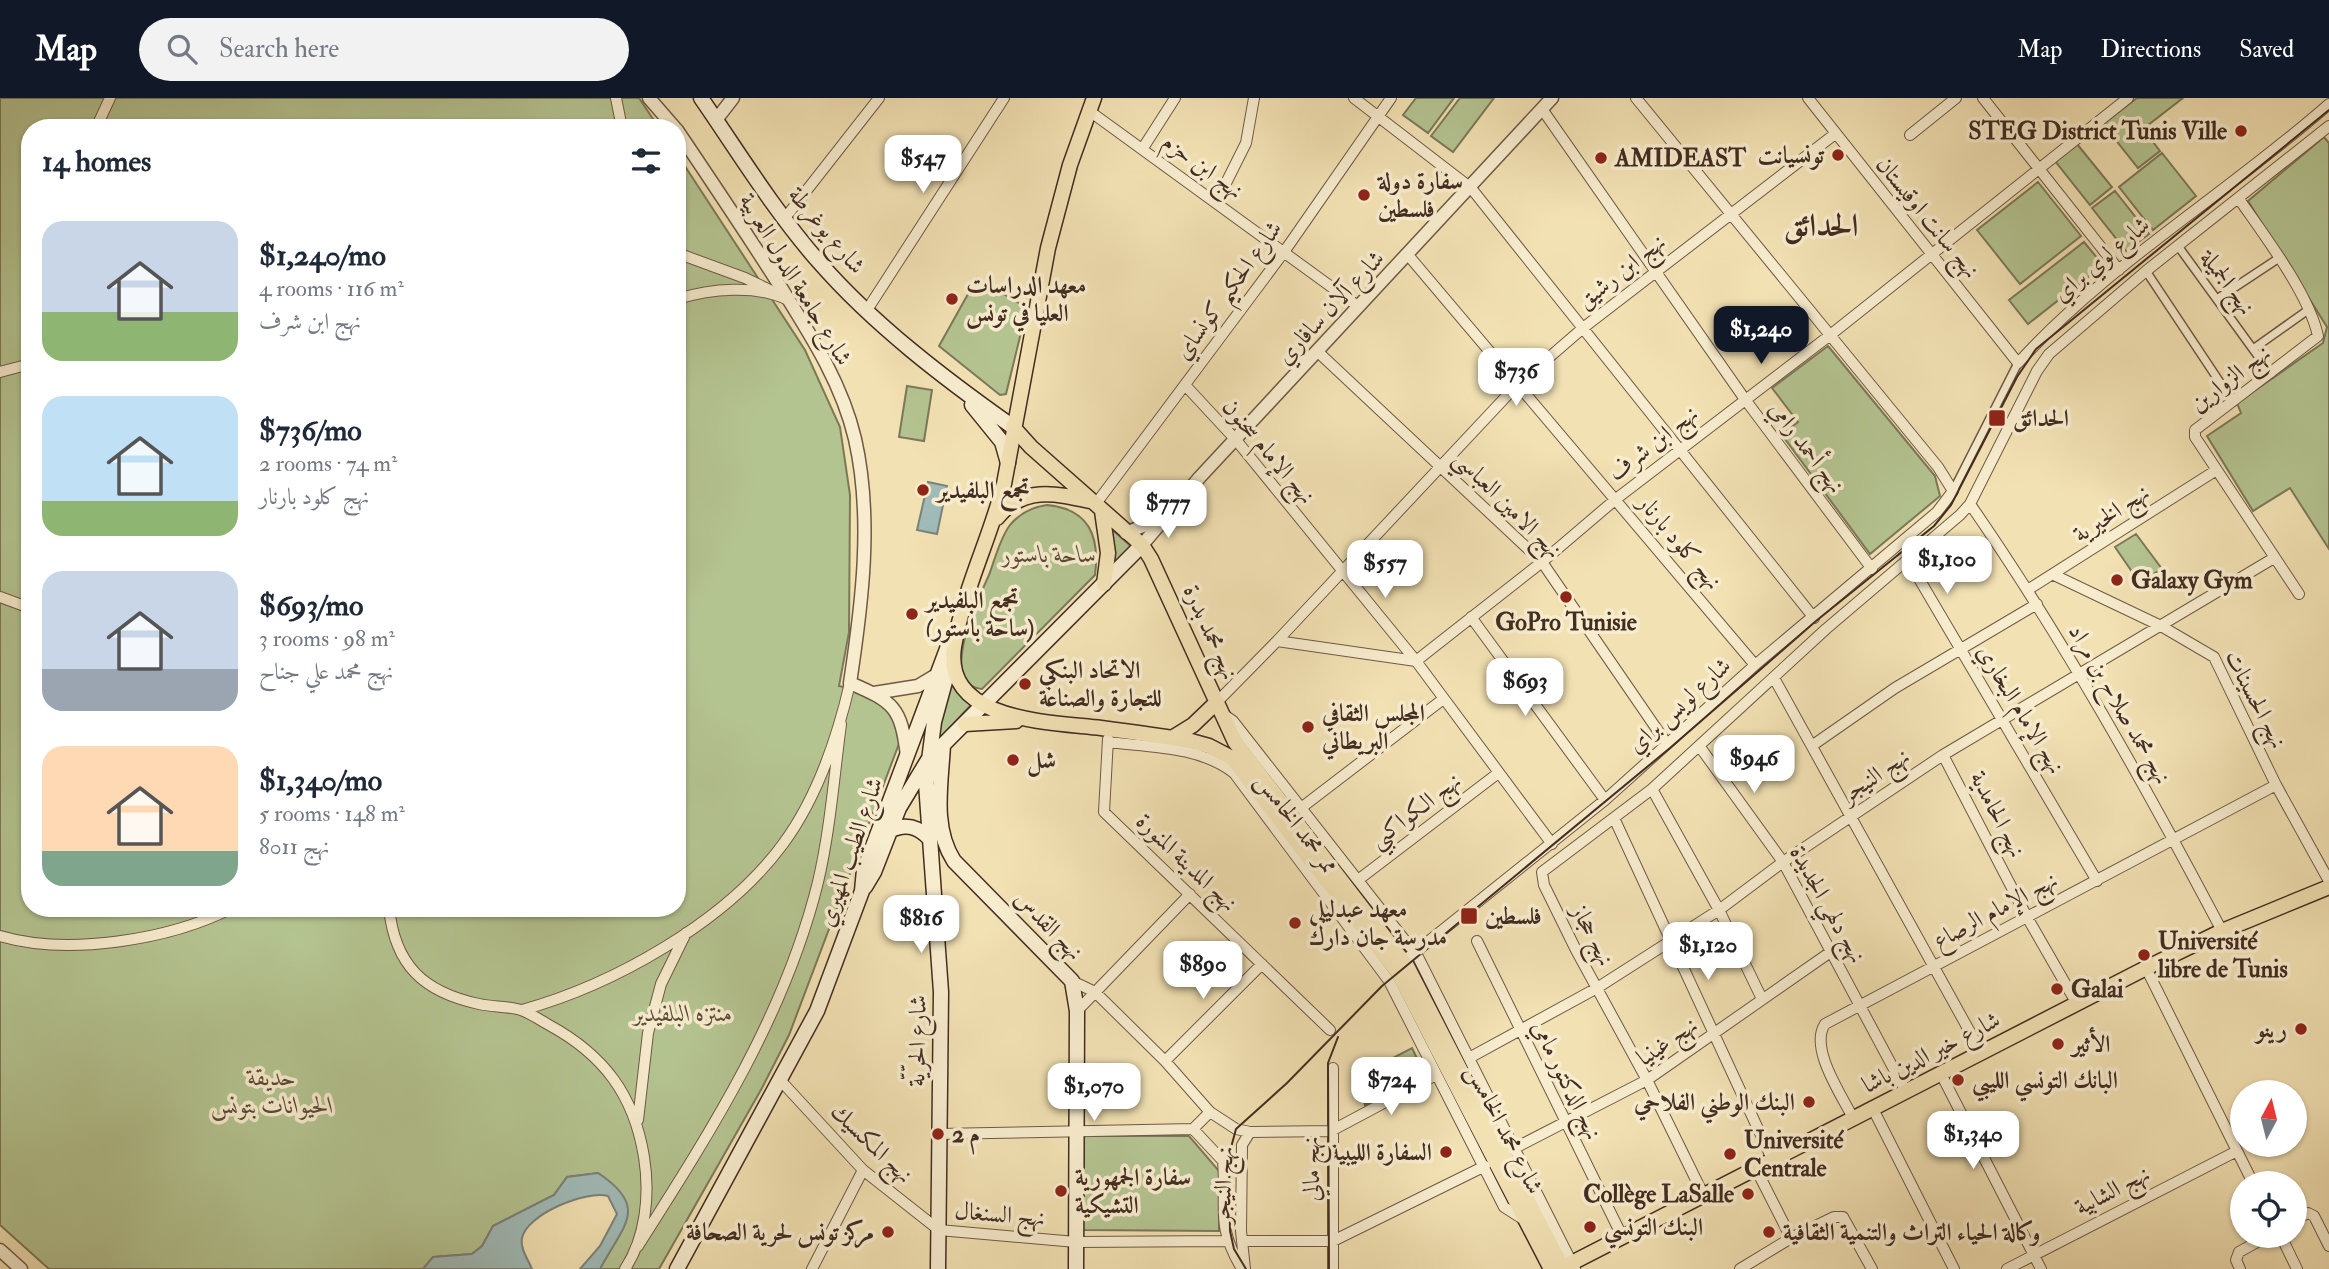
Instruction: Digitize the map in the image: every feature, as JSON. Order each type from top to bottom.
[{"type":"main road","name":"شارع يوغرطة","points":[[701,98],[820,263],[867,310],[1013,427]]},
{"type":"main road","name":"شارع الطيب المهيري","points":[[677,1269],[817,1011],[862,891],[864,870],[994,522],[1008,463],[1048,248],[1091,104]]},
{"type":"main road","name":"شارع يوغرطة","points":[[940,371],[995,432],[1008,463]]},
{"type":"main road","points":[[862,891],[874,873],[908,789],[928,760],[1142,545],[1096,506],[1013,427]]},
{"type":"main road","points":[[994,522],[1004,510],[1037,493],[1096,506]]},
{"type":"main road","points":[[1096,506],[1108,553],[1104,584]]},
{"type":"main road","name":"نهج محمد بدرة","points":[[1142,545],[1160,575],[1219,707]]},
{"type":"main road","points":[[961,612],[953,670],[958,682],[984,706],[1034,720]]},
{"type":"main road","name":"شارع الحرّيّة","points":[[938,1269],[941,992],[926,783],[928,760],[954,649]]},
{"type":"main road","points":[[1172,738],[1219,707]]},
{"type":"main road","name":"شارع محمد الخامس","points":[[1219,707],[1239,749],[1409,957],[1564,1268]]},
{"type":"main road","points":[[965,724],[1034,720]]},
{"type":"main road","name":"شارع محمد الخامس","points":[[1034,720],[1108,736],[1172,738],[1209,746],[1232,758],[1398,973],[1526,1221],[1564,1268]]},
{"type":"main road","name":"نهج القدس","points":[[943,745],[943,841],[954,861],[1072,981]]},
{"type":"main road","points":[[889,831],[906,826],[915,827],[929,838]]},
{"type":"main road","points":[[933,872],[939,864],[954,861]]},
{"type":"main road","name":"شارع خير الدين باشا","points":[[1564,1268],[1755,1167],[2146,968],[2222,932],[2329,887]]},
{"type":"main road","points":[[1072,981],[1077,1012],[1076,1269]]},
{"type":"street","points":[[100,119],[110,98]]},
{"type":"street","points":[[617,98],[620,119]]},
{"type":"street","name":"شارع جامعة الدول العربية","points":[[649,98],[667,119]]},
{"type":"street","name":"شارع جامعة الدول العربية","points":[[657,98],[670,119]]},
{"type":"street","points":[[716,120],[733,98]]},
{"type":"street","points":[[785,218],[879,98]]},
{"type":"street","points":[[867,310],[1004,98]]},
{"type":"street","points":[[1143,148],[1175,98]]},
{"type":"street","points":[[1217,201],[1246,144],[1254,98]]},
{"type":"street","points":[[1354,98],[1471,188],[1814,618]]},
{"type":"street","name":"شارع الحكيم كونساي","points":[[1096,506],[1284,252],[1391,98]]},
{"type":"street","name":"شارع آلان سافاري","points":[[1142,545],[1552,98]]},
{"type":"street","points":[[1636,98],[1938,467],[1953,491]]},
{"type":"street","name":"نهج سانت اوقيستان","points":[[1808,98],[2017,362]]},
{"type":"street","points":[[1910,135],[1956,98]]},
{"type":"street","points":[[1983,98],[2119,270]]},
{"type":"street","name":"نهج ابن شرف","points":[[1416,662],[1616,499],[1829,335],[2126,98]]},
{"type":"street","name":"نهج ابن حزم","points":[[1091,104],[1143,148],[1359,307]]},
{"type":"street","name":"شارع لوي براي","points":[[1953,491],[2017,362],[2042,336],[2119,270],[2329,104]]},
{"type":"street","name":"نهج أحمد رامي","points":[[1542,109],[1744,398],[1872,569]]},
{"type":"street","name":"شارع لوي براي","points":[[1970,504],[2042,362],[2059,344],[2146,271],[2329,126]]},
{"type":"street","name":"نهج ابن رشيق","points":[[1219,707],[1277,641],[1516,386],[1583,328],[1730,212],[1835,134]]},
{"type":"street","name":"شارع جامعة الدول العربية","points":[[686,145],[826,363],[844,404],[860,468],[862,577],[850,683]]},
{"type":"street","name":"نهج الزوارين","points":[[2239,199],[2279,258],[2308,310],[2317,339],[2194,433],[2215,471],[2299,594]]},
{"type":"street","name":"نهج الجميلة","points":[[2178,246],[2271,374]]},
{"type":"street","name":"نهج كلود بارنار","points":[[1408,255],[1516,386],[1616,499],[1755,665]]},
{"type":"street","points":[[686,256],[745,278],[784,298]]},
{"type":"street","points":[[2217,299],[2279,258]]},
{"type":"street","points":[[2146,271],[2232,402]]},
{"type":"street","points":[[686,297],[719,290],[784,298]]},
{"type":"street","points":[[2253,349],[2308,310]]},
{"type":"street","name":"نهج الامين العباسي","points":[[1318,352],[1542,562],[1667,744]]},
{"type":"street","points":[[0,363],[21,364]]},
{"type":"street","points":[[0,372],[21,366]]},
{"type":"street","name":"نهج الإمام سحنون","points":[[1185,385],[1236,440],[1416,662],[1497,774],[1552,844]]},
{"type":"street","name":"نهج الخيرية","points":[[2029,589],[2215,471]]},
{"type":"street","name":"شارع لويس براي","points":[[1409,957],[1605,800],[1755,665],[1937,512],[1953,491]]},
{"type":"street","name":"شارع لويس براي","points":[[1544,881],[1542,872],[1552,863],[1652,789],[1970,504]]},
{"type":"street","name":"نهج محمد صلاح بن مراد","points":[[1970,504],[2029,589],[2174,839],[2222,932]]},
{"type":"street","points":[[1126,533],[1169,514]]},
{"type":"street","name":"نهج النيجر","points":[[1469,1058],[1597,988],[1719,910],[1783,862],[1943,755],[2274,558]]},
{"type":"street","name":"نهج الإمام البخاري","points":[[1908,560],[2097,881]]},
{"type":"street","name":"نهج الحسينات","points":[[2054,575],[2161,626],[2214,657],[2276,785],[2329,881]]},
{"type":"street","points":[[0,597],[21,605]]},
{"type":"street","points":[[1813,745],[1895,688],[2037,604]]},
{"type":"street","points":[[1471,617],[1605,800]]},
{"type":"street","points":[[1277,641],[1416,662]]},
{"type":"street","points":[[874,693],[918,687],[938,674]]},
{"type":"street","points":[[1774,678],[1981,1052]]},
{"type":"street","points":[[625,1269],[716,1124],[754,1053],[785,985],[818,881],[841,724],[850,683],[888,702],[900,716],[908,756]]},
{"type":"street","points":[[1301,808],[1442,700]]},
{"type":"street","name":"ممر محمد الخامس","points":[[1219,707],[1233,721],[1357,880],[1409,957],[1469,1058],[1515,1148],[1564,1268]]},
{"type":"street","points":[[522,1010],[568,996],[599,981],[687,931],[747,885],[784,843],[815,788],[841,724]]},
{"type":"street","name":"ممر محمد الخامس","points":[[1108,736],[1209,758],[1234,773],[1389,981],[1504,1207],[1526,1221]]},
{"type":"street","name":"نهج المدينة المنورة","points":[[1108,736],[1104,812],[1330,1030]]},
{"type":"street","name":"نهج دلهي الجديدة","points":[[1700,747],[1783,862],[1905,1090]]},
{"type":"street","name":"نهج الحامدية","points":[[1943,755],[2027,917],[2077,1004]]},
{"type":"street","name":"نهج الكواكبي","points":[[1357,880],[1497,774]]},
{"type":"street","name":"نهج الإمام الرصاع","points":[[1853,1118],[1818,1046],[1819,1033],[1825,1024],[2276,785]]},
{"type":"street","points":[[1652,789],[1719,910],[1762,999]]},
{"type":"street","points":[[1614,818],[1716,1033],[1772,1160]]},
{"type":"street","name":"نهج حجاز","points":[[1544,881],[1703,1194]]},
{"type":"street","points":[[1077,1012],[1190,894]]},
{"type":"street","points":[[0,936],[62,944],[111,943],[210,917]]},
{"type":"street","points":[[391,917],[396,947],[405,964],[417,976],[460,999],[522,1010],[585,1048],[614,1080],[638,1121]]},
{"type":"street","points":[[638,1246],[647,1174],[638,1121],[648,1033],[661,984],[687,931]]},
{"type":"street","name":"نهج الدكتور مامي","points":[[1476,941],[1622,1236]]},
{"type":"street","name":"نهج غينيا","points":[[1515,1148],[1647,1080],[1832,951]]},
{"type":"street","points":[[1165,1061],[1262,964]]},
{"type":"street","points":[[2146,968],[2230,1137]]},
{"type":"street","name":"نهج القدس","points":[[1072,981],[1095,992],[1165,1061],[1210,1112],[1230,1127]]},
{"type":"street","name":"نهج مالي","points":[[1333,1068],[1333,1269]]},
{"type":"street","points":[[1940,1072],[2041,1269]]},
{"type":"street","name":"نهج النيجر","points":[[1230,1127],[1250,1132],[1331,1131],[1436,1075]]},
{"type":"street","name":"نهج المكسيك","points":[[781,1081],[863,1170],[939,1230]]},
{"type":"street","points":[[1872,1107],[1954,1269]]},
{"type":"street","points":[[938,1134],[1194,1129],[1210,1112]]},
{"type":"street","points":[[1230,1127],[1242,1148]]},
{"type":"street","name":"نهج النيجر","points":[[1194,1129],[1223,1161],[1226,1241]]},
{"type":"street","name":"نهج النيجر","points":[[1244,1269],[1242,1148],[1243,1140],[1250,1132]]},
{"type":"street","name":"نهج الشابية","points":[[2007,1269],[2230,1155]]},
{"type":"street","points":[[1242,1241],[1333,1241],[1485,1166]]},
{"type":"street","points":[[1755,1167],[1791,1238]]},
{"type":"street","points":[[812,1269],[863,1170]]},
{"type":"street","points":[[2307,1214],[2314,1216],[2329,1246]]},
{"type":"street","points":[[1740,1269],[1791,1238],[1834,1217],[1843,1217],[1871,1269]]},
{"type":"street","name":"نهج السنغال","points":[[939,1230],[1076,1242],[1226,1241]]},
{"type":"street","points":[[1226,1241],[1244,1269]]},
{"type":"street","points":[[2240,1269],[2236,1260],[2239,1251],[2245,1248]]},
{"type":"street","points":[[2287,1248],[2297,1269]]},
{"type":"street","points":[[0,1250],[21,1269]]},
{"type":"street","points":[[822,1250],[822,1269]]},
{"type":"green space","points":[[0,98],[639,98],[653,119],[21,119],[21,917],[686,917],[686,168],[805,350],[840,427],[850,495],[849,632],[839,686],[874,696],[889,707],[898,727],[900,741],[789,1035],[762,1088],[659,1269],[600,1269],[623,1229],[627,1207],[614,1185],[598,1173],[567,1177],[554,1195],[493,1226],[482,1246],[472,1254],[433,1257],[423,1269],[49,1269],[0,1225]]},
{"type":"green space","points":[[1416,98],[1454,98],[1428,133],[1403,115]]},
{"type":"green space","points":[[1460,98],[1494,98],[1453,152],[1431,136]]},
{"type":"green space","points":[[2137,98],[2183,98],[2143,129],[2160,151],[2138,168],[2103,124]]},
{"type":"green space","points":[[2324,137],[2329,143],[2329,549],[2290,488],[2253,511],[2207,436],[2241,413],[2237,403],[2323,343],[2327,327],[2248,201]]},
{"type":"green space","points":[[2077,144],[2112,187],[2090,205],[2055,161]]},
{"type":"green space","points":[[2162,153],[2196,196],[2153,230],[2119,187]]},
{"type":"green space","points":[[2038,182],[2081,236],[2020,284],[1977,230]]},
{"type":"green space","points":[[2115,191],[2149,234],[2126,251],[2092,208]]},
{"type":"green space","points":[[2084,242],[2103,265],[2028,324],[2009,300]]},
{"type":"green space","points":[[977,278],[1027,308],[1006,394],[1000,395],[939,346]]},
{"type":"green space","points":[[1828,346],[1935,476],[1940,496],[1870,554],[1782,435],[1798,422],[1772,388]]},
{"type":"green space","points":[[907,386],[932,390],[924,441],[899,437]]},
{"type":"green space","name":"ساحة باستور","points":[[1047,505],[1073,512],[1089,527],[1096,548],[1095,575],[982,689],[969,684],[962,672],[965,638],[1006,530],[1018,517]]},
{"type":"green space","points":[[1108,526],[1134,549],[1109,574]]},
{"type":"green space","points":[[2136,534],[2162,569],[2139,582],[2115,547]]},
{"type":"green space","points":[[949,676],[953,687],[971,705],[936,742]]},
{"type":"green space","points":[[1412,1048],[1424,1073],[1365,1105],[1358,1076]]},
{"type":"green space","points":[[1084,1136],[1189,1136],[1219,1171],[1219,1231],[1083,1230]]},
{"type":"water","points":[[928,482],[947,486],[937,534],[917,530]]},
{"type":"water","points":[[598,1173],[614,1185],[628,1207],[623,1229],[600,1269],[580,1269],[600,1246],[617,1214],[608,1196],[598,1195],[572,1200],[534,1220],[522,1238],[522,1246],[532,1269],[423,1269],[433,1257],[472,1254],[482,1246],[493,1226],[554,1195],[567,1177]]},
{"type":"tram line","points":[[1246,1269],[1234,1249],[1230,1231],[1229,1155],[1236,1129],[1287,1083],[1382,986],[1670,748],[1816,621],[1934,526],[1951,505],[2017,377],[2036,349],[2329,110]]},
{"type":"tram line","points":[[1329,1269],[1328,1063],[1338,1037]]},
{"type":"place","name":"STEG District Tunis Ville","points":[[2241,131]]},
{"type":"place","name":"تونسيانت","points":[[1838,155]]},
{"type":"place","name":"AMIDEAST","points":[[1601,158]]},
{"type":"place","name":"سفارة دولة فلسطين","points":[[1364,195]]},
{"type":"place","name":"معهد الدراسات العليا في تونس","points":[[952,299]]},
{"type":"place","name":"الحدائق","points":[[1997,418]]},
{"type":"place","name":"تجمع البلفيدير","points":[[923,490]]},
{"type":"place","name":"Galaxy Gym","points":[[2117,580]]},
{"type":"place","name":"GoPro Tunisie","points":[[1566,597]]},
{"type":"place","name":"تجمع البلفيدير (ساحة باستور)","points":[[912,614]]},
{"type":"place","name":"الاتحاد البنكي للتجارة والصناعة","points":[[1025,684]]},
{"type":"place","name":"المجلس الثقافي البريطاني","points":[[1308,727]]},
{"type":"place","name":"شل","points":[[1013,760]]},
{"type":"place","name":"فلسطين","points":[[1469,916]]},
{"type":"place","name":"معهد عبدليلي مدرسة جان دارك","points":[[1295,923]]},
{"type":"place","name":"Université libre de Tunis","points":[[2144,955]]},
{"type":"place","name":"Galai","points":[[2057,989]]},
{"type":"place","name":"رينو","points":[[2301,1029]]},
{"type":"place","name":"الأثير","points":[[2058,1044]]},
{"type":"place","name":"البانك التونسي الليبي","points":[[1958,1080]]},
{"type":"place","name":"البنك الوطني الفلاحي","points":[[1809,1102]]},
{"type":"place","name":"2 م","points":[[938,1134]]},
{"type":"place","name":"السفارة الليبية","points":[[1446,1152]]},
{"type":"place","name":"Université Centrale","points":[[1730,1154]]},
{"type":"place","name":"سفارة الجمهورية التشيكية","points":[[1061,1191]]},
{"type":"place","name":"Collège LaSalle","points":[[1748,1194]]},
{"type":"place","name":"البنك التونسي","points":[[1590,1227]]},
{"type":"place","name":"مركز تونس لحرية الصحافة","points":[[888,1232]]},
{"type":"place","name":"وكالة الحياء التراث والتنمية الثقافية","points":[[1769,1232]]},
{"type":"district","name":"الحدائق","points":[[1821,225]]},
{"type":"park label","name":"منتزه البلفيدير","points":[[683,1013]]},
{"type":"park label","name":"حديقة الحيوانات بتونس","points":[[272,1091]]}]
